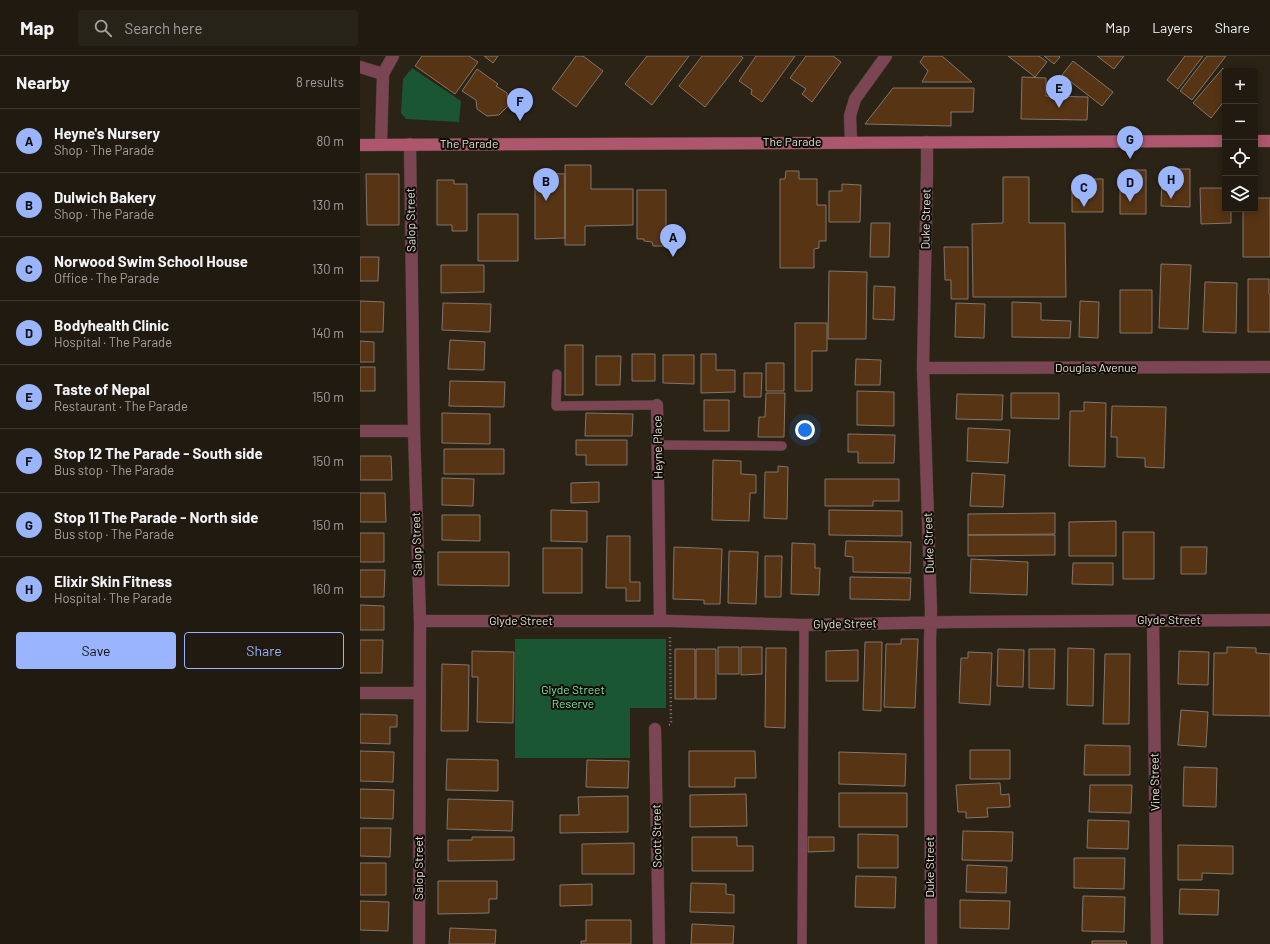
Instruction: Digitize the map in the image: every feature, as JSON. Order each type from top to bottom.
[{"type":"main road","name":"The Parade","points":[[360,145],[1222,141]]},
{"type":"main road","points":[[1258,141],[1270,141]]},
{"type":"street","points":[[381,144],[383,74],[393,56]]},
{"type":"street","points":[[851,142],[850,116],[855,99],[886,56]]},
{"type":"street","points":[[360,67],[383,74]]},
{"type":"street","name":"Duke Street","points":[[927,142],[928,169],[923,368],[931,611],[931,944]]},
{"type":"street","name":"Salop Street","points":[[410,144],[414,431],[420,621],[419,944]]},
{"type":"street","name":"Douglas Avenue","points":[[923,368],[1270,367]]},
{"type":"street","name":"Heyne Place","points":[[657,405],[665,621]]},
{"type":"street","points":[[360,432],[414,431]]},
{"type":"street","name":"Glyde Street","points":[[420,621],[665,621],[804,625],[1153,620],[1270,620]]},
{"type":"street","name":"Vine Street","points":[[1153,620],[1157,944]]},
{"type":"street","points":[[360,693],[419,693]]},
{"type":"street","name":"Scott Street","points":[[655,729],[659,944]]},
{"type":"lane","name":"Heyne Place","points":[[557,374],[556,406],[657,405]]},
{"type":"lane","points":[[658,445],[782,446]]},
{"type":"lane","points":[[802,944],[804,625]]},
{"type":"path","points":[[655,729],[671,724],[665,621]]},
{"type":"green space","points":[[412,68],[461,101],[459,122],[406,119],[401,113],[403,79]]},
{"type":"green space","name":"Glyde Street Reserve","points":[[515,639],[666,639],[666,708],[630,708],[630,758],[515,758]]},
{"type":"building","points":[[422,56],[469,56],[478,62],[455,94],[415,66]]},
{"type":"building","points":[[484,56],[498,56],[493,63]]},
{"type":"building","points":[[576,56],[583,56],[603,71],[576,107],[552,89]]},
{"type":"building","points":[[647,56],[689,56],[652,105],[625,84]]},
{"type":"building","points":[[702,56],[741,56],[743,58],[705,107],[679,86]]},
{"type":"building","points":[[756,56],[795,56],[762,102],[751,94],[752,90],[739,81]]},
{"type":"building","points":[[806,56],[833,56],[841,62],[812,102],[802,94],[806,89],[790,78]]},
{"type":"building","points":[[924,56],[942,56],[972,82],[922,82],[928,71],[920,62]]},
{"type":"building","points":[[1008,56],[1039,56],[1047,62],[1035,77]]},
{"type":"building","points":[[1044,56],[1059,56],[1060,57],[1054,64]]},
{"type":"building","points":[[1097,56],[1124,56],[1114,69]]},
{"type":"building","points":[[1185,56],[1203,56],[1178,89],[1167,80]]},
{"type":"building","points":[[1207,56],[1226,56],[1192,100],[1180,91]]},
{"type":"building","points":[[1073,61],[1113,92],[1102,106],[1062,75]]},
{"type":"building","points":[[477,69],[498,84],[496,86],[507,93],[508,106],[499,115],[487,116],[477,109],[476,100],[462,91]]},
{"type":"building","points":[[1222,69],[1222,104],[1211,118],[1193,103]]},
{"type":"building","points":[[1022,77],[1046,78],[1046,96],[1088,97],[1087,120],[1021,119]]},
{"type":"building","points":[[893,88],[974,88],[973,112],[951,112],[951,126],[865,124]]},
{"type":"building","points":[[565,165],[591,165],[591,189],[633,189],[633,225],[585,226],[585,245],[565,245]]},
{"type":"building","points":[[1173,169],[1190,169],[1190,207],[1161,206],[1162,174],[1175,175]]},
{"type":"building","points":[[1133,170],[1146,170],[1146,214],[1120,214],[1120,175],[1133,175]]},
{"type":"building","points":[[786,171],[799,171],[799,179],[817,179],[817,205],[826,205],[826,241],[819,241],[819,248],[814,249],[814,268],[780,268],[780,179],[785,179]]},
{"type":"building","points":[[535,173],[565,174],[565,238],[535,239]]},
{"type":"building","points":[[366,174],[399,174],[399,225],[367,225]]},
{"type":"building","points":[[1003,177],[1029,177],[1029,223],[1065,223],[1066,297],[973,297],[972,224],[1003,223]]},
{"type":"building","points":[[1091,179],[1103,179],[1103,212],[1072,212],[1072,185],[1091,185]]},
{"type":"building","points":[[437,180],[454,180],[454,184],[467,184],[467,231],[452,231],[452,225],[437,225]]},
{"type":"building","points":[[842,184],[861,185],[860,222],[829,222],[829,191],[842,191]]},
{"type":"building","points":[[1200,188],[1222,188],[1222,212],[1231,212],[1231,223],[1201,224]]},
{"type":"building","points":[[637,190],[666,190],[666,246],[653,246],[652,242],[644,241],[644,239],[637,239]]},
{"type":"building","points":[[1258,198],[1270,198],[1270,257],[1243,257],[1243,212],[1258,212]]},
{"type":"building","points":[[478,214],[518,214],[518,261],[478,261]]},
{"type":"building","points":[[871,223],[890,223],[889,257],[870,257]]},
{"type":"building","points":[[944,247],[968,247],[968,299],[951,299],[951,280],[945,280]]},
{"type":"building","points":[[360,257],[379,257],[378,281],[360,281]]},
{"type":"building","points":[[1161,264],[1191,265],[1188,329],[1159,328]]},
{"type":"building","points":[[441,265],[484,265],[484,292],[441,293]]},
{"type":"building","points":[[829,271],[867,272],[866,339],[828,339]]},
{"type":"building","points":[[1248,279],[1269,279],[1270,332],[1248,332]]},
{"type":"building","points":[[1205,282],[1237,283],[1236,333],[1203,332]]},
{"type":"building","points":[[874,286],[895,287],[894,320],[873,319]]},
{"type":"building","points":[[1120,290],[1152,290],[1152,333],[1120,333]]},
{"type":"building","points":[[360,301],[384,302],[383,332],[360,332]]},
{"type":"building","points":[[1080,301],[1099,302],[1098,338],[1079,337]]},
{"type":"building","points":[[1012,302],[1041,303],[1041,320],[1071,321],[1070,338],[1012,337]]},
{"type":"building","points":[[443,303],[491,304],[490,332],[442,330]]},
{"type":"building","points":[[956,303],[985,304],[984,338],[955,337]]},
{"type":"building","points":[[795,323],[827,323],[827,351],[812,351],[812,391],[795,391]]},
{"type":"building","points":[[450,340],[485,342],[484,370],[448,369]]},
{"type":"building","points":[[360,341],[374,342],[374,362],[360,362]]},
{"type":"building","points":[[565,345],[583,345],[583,395],[565,395]]},
{"type":"building","points":[[632,354],[655,354],[655,381],[632,381]]},
{"type":"building","points":[[701,354],[716,354],[716,370],[735,370],[735,392],[701,393]]},
{"type":"building","points":[[663,355],[694,355],[694,384],[663,383]]},
{"type":"building","points":[[596,356],[621,356],[620,385],[596,385]]},
{"type":"building","points":[[856,359],[881,360],[880,385],[855,385]]},
{"type":"building","points":[[766,363],[784,363],[784,391],[766,391]]},
{"type":"building","points":[[360,367],[375,367],[375,391],[360,391]]},
{"type":"building","points":[[744,373],[762,373],[761,397],[744,397]]},
{"type":"building","points":[[450,381],[505,382],[504,407],[449,406]]},
{"type":"building","points":[[857,391],[894,392],[894,426],[857,425]]},
{"type":"building","points":[[766,393],[785,393],[784,437],[758,437],[759,417],[765,417]]},
{"type":"building","points":[[1011,393],[1059,393],[1059,419],[1011,418]]},
{"type":"building","points":[[957,394],[1003,395],[1002,420],[956,419]]},
{"type":"building","points":[[704,400],[729,400],[729,431],[704,431]]},
{"type":"building","points":[[1084,402],[1106,403],[1105,467],[1069,466],[1070,411],[1084,411]]},
{"type":"building","points":[[1112,406],[1166,407],[1164,468],[1145,467],[1145,458],[1117,457],[1117,437],[1111,437]]},
{"type":"building","points":[[442,413],[490,414],[490,444],[442,443]]},
{"type":"building","points":[[586,413],[633,414],[632,436],[585,436]]},
{"type":"building","points":[[968,428],[1010,430],[1008,463],[967,461]]},
{"type":"building","points":[[848,434],[895,435],[894,463],[858,463],[858,452],[848,452]]},
{"type":"building","points":[[576,440],[627,440],[627,465],[586,465],[586,455],[576,455]]},
{"type":"building","points":[[444,449],[504,449],[504,474],[444,474]]},
{"type":"building","points":[[360,456],[391,456],[392,480],[360,480]]},
{"type":"building","points":[[713,460],[741,461],[741,474],[756,475],[756,493],[750,493],[749,521],[712,520]]},
{"type":"building","points":[[778,466],[788,467],[787,519],[764,518],[765,472],[778,472]]},
{"type":"building","points":[[972,473],[1005,475],[1003,507],[970,506]]},
{"type":"building","points":[[442,478],[474,479],[473,506],[442,505]]},
{"type":"building","points":[[825,479],[899,479],[899,501],[873,501],[873,506],[825,506]]},
{"type":"building","points":[[599,482],[599,502],[571,503],[571,483]]},
{"type":"building","points":[[360,493],[385,493],[386,522],[360,522]]},
{"type":"building","points":[[551,510],[587,511],[587,542],[551,541]]},
{"type":"building","points":[[829,510],[902,511],[902,536],[829,535]]},
{"type":"building","points":[[1055,513],[1055,534],[968,535],[968,514]]},
{"type":"building","points":[[442,515],[480,515],[480,541],[442,540]]},
{"type":"building","points":[[1116,521],[1116,556],[1069,556],[1069,522]]},
{"type":"building","points":[[1123,532],[1154,532],[1154,579],[1123,579]]},
{"type":"building","points":[[360,533],[384,533],[384,562],[360,562]]},
{"type":"building","points":[[968,535],[1055,535],[1055,555],[968,556]]},
{"type":"building","points":[[607,536],[630,536],[630,582],[640,582],[640,601],[626,601],[626,588],[606,588]]},
{"type":"building","points":[[846,541],[911,542],[910,573],[853,572],[853,557],[845,556]]},
{"type":"building","points":[[792,543],[815,544],[815,568],[820,568],[819,595],[791,594]]},
{"type":"building","points":[[674,547],[722,549],[720,604],[704,604],[704,600],[673,599]]},
{"type":"building","points":[[1181,547],[1207,547],[1206,574],[1181,574]]},
{"type":"building","points":[[543,548],[582,548],[582,593],[543,593]]},
{"type":"building","points":[[729,551],[758,552],[756,604],[728,603]]},
{"type":"building","points":[[438,552],[509,552],[509,586],[438,585]]},
{"type":"building","points":[[765,556],[782,556],[781,597],[765,597]]},
{"type":"building","points":[[971,559],[1028,562],[1027,595],[970,593]]},
{"type":"building","points":[[1073,563],[1113,563],[1113,585],[1072,584]]},
{"type":"building","points":[[360,570],[385,570],[384,597],[360,597]]},
{"type":"building","points":[[850,577],[911,578],[910,600],[850,599]]},
{"type":"building","points":[[360,605],[384,606],[384,630],[360,630]]},
{"type":"building","points":[[901,639],[918,639],[915,708],[884,707],[886,644],[901,644]]},
{"type":"building","points":[[360,640],[383,640],[382,673],[360,673]]},
{"type":"building","points":[[865,642],[882,642],[881,711],[863,710]]},
{"type":"building","points":[[718,647],[739,647],[739,674],[718,674]]},
{"type":"building","points":[[741,647],[762,647],[762,674],[741,675]]},
{"type":"building","points":[[1227,647],[1256,648],[1256,653],[1270,654],[1270,716],[1213,715],[1214,653],[1227,653]]},
{"type":"building","points":[[766,648],[786,648],[785,728],[765,727]]},
{"type":"building","points":[[1068,648],[1094,649],[1093,706],[1067,705]]},
{"type":"building","points":[[675,649],[695,649],[695,699],[675,699]]},
{"type":"building","points":[[696,649],[716,649],[716,699],[696,699]]},
{"type":"building","points":[[998,649],[1024,650],[1023,687],[997,686]]},
{"type":"building","points":[[1029,649],[1055,649],[1054,689],[1029,688]]},
{"type":"building","points":[[858,650],[858,681],[826,681],[826,651]]},
{"type":"building","points":[[472,651],[514,652],[513,723],[477,722],[478,677],[472,677]]},
{"type":"building","points":[[1179,651],[1209,652],[1208,685],[1178,684]]},
{"type":"building","points":[[968,652],[992,653],[990,705],[959,703],[961,658],[968,658]]},
{"type":"building","points":[[1105,654],[1130,654],[1129,724],[1103,724]]},
{"type":"building","points":[[442,664],[469,665],[468,731],[441,731]]},
{"type":"building","points":[[1181,710],[1208,712],[1206,747],[1178,745]]},
{"type":"building","points":[[360,714],[397,715],[397,727],[390,727],[390,744],[360,743]]},
{"type":"building","points":[[1085,745],[1130,746],[1130,775],[1084,775]]},
{"type":"building","points":[[970,750],[1010,750],[1010,779],[970,779]]},
{"type":"building","points":[[360,751],[394,752],[393,782],[360,781]]},
{"type":"building","points":[[689,751],[755,751],[756,778],[735,778],[735,787],[689,787]]},
{"type":"building","points":[[839,752],[906,754],[905,786],[839,784]]},
{"type":"building","points":[[447,759],[498,760],[498,791],[446,790]]},
{"type":"building","points":[[587,760],[629,761],[628,788],[586,787]]},
{"type":"building","points":[[1184,767],[1217,768],[1216,807],[1183,806]]},
{"type":"building","points":[[1000,783],[1001,795],[1009,794],[1010,807],[987,808],[988,817],[966,818],[966,812],[958,812],[956,785]]},
{"type":"building","points":[[1090,785],[1132,785],[1131,813],[1089,812]]},
{"type":"building","points":[[360,789],[394,790],[393,819],[360,818]]},
{"type":"building","points":[[839,793],[907,793],[907,827],[839,827]]},
{"type":"building","points":[[746,794],[747,826],[690,827],[690,795]]},
{"type":"building","points":[[628,796],[628,832],[560,833],[560,815],[579,815],[578,797]]},
{"type":"building","points":[[448,799],[513,801],[512,831],[447,829]]},
{"type":"building","points":[[1088,820],[1129,821],[1128,849],[1087,848]]},
{"type":"building","points":[[360,828],[391,828],[390,857],[360,856]]},
{"type":"building","points":[[963,831],[1013,832],[1012,861],[962,860]]},
{"type":"building","points":[[858,834],[898,835],[898,868],[858,868]]},
{"type":"building","points":[[472,837],[514,837],[514,860],[448,861],[448,840],[472,840]]},
{"type":"building","points":[[692,837],[737,837],[737,846],[753,846],[753,871],[692,871]]},
{"type":"building","points":[[808,837],[834,837],[834,851],[808,852]]},
{"type":"building","points":[[634,843],[634,874],[582,874],[582,844]]},
{"type":"building","points":[[1178,845],[1233,846],[1233,874],[1202,873],[1202,880],[1178,880]]},
{"type":"building","points":[[1074,858],[1125,858],[1124,889],[1074,888]]},
{"type":"building","points":[[360,863],[386,863],[386,895],[360,895]]},
{"type":"building","points":[[967,865],[1007,867],[1006,893],[966,892]]},
{"type":"building","points":[[856,876],[896,877],[895,908],[855,907]]},
{"type":"building","points":[[438,881],[497,881],[497,899],[489,899],[489,913],[438,914]]},
{"type":"building","points":[[691,883],[726,884],[726,894],[734,895],[734,913],[690,912]]},
{"type":"building","points":[[592,884],[592,905],[560,906],[560,885]]},
{"type":"building","points":[[1180,889],[1219,890],[1218,915],[1179,914]]},
{"type":"building","points":[[1083,896],[1125,897],[1124,932],[1082,931]]},
{"type":"building","points":[[960,900],[1010,901],[1009,929],[960,928]]},
{"type":"building","points":[[360,901],[389,902],[388,931],[360,930]]},
{"type":"building","points":[[586,920],[631,920],[631,944],[581,944],[581,941],[586,941]]},
{"type":"building","points":[[692,924],[734,926],[733,944],[691,944]]},
{"type":"building","points":[[450,928],[496,930],[495,944],[449,944]]},
{"type":"building","points":[[1092,941],[1126,941],[1127,944],[1092,944]]},
{"type":"place","name":"Taste of Nepal","points":[[1059,108]]},
{"type":"place","name":"Stop 12 The Parade - South side","points":[[520,121]]},
{"type":"place","name":"Stop 11 The Parade - North side","points":[[1130,159]]},
{"type":"place","name":"Elixir Skin Fitness","points":[[1171,199]]},
{"type":"place","name":"Dulwich Bakery","points":[[546,201]]},
{"type":"place","name":"Bodyhealth Clinic","points":[[1130,202]]},
{"type":"place","name":"Norwood Swim School House","points":[[1084,207]]},
{"type":"place","name":"Heyne's Nursery","points":[[673,257]]}]
